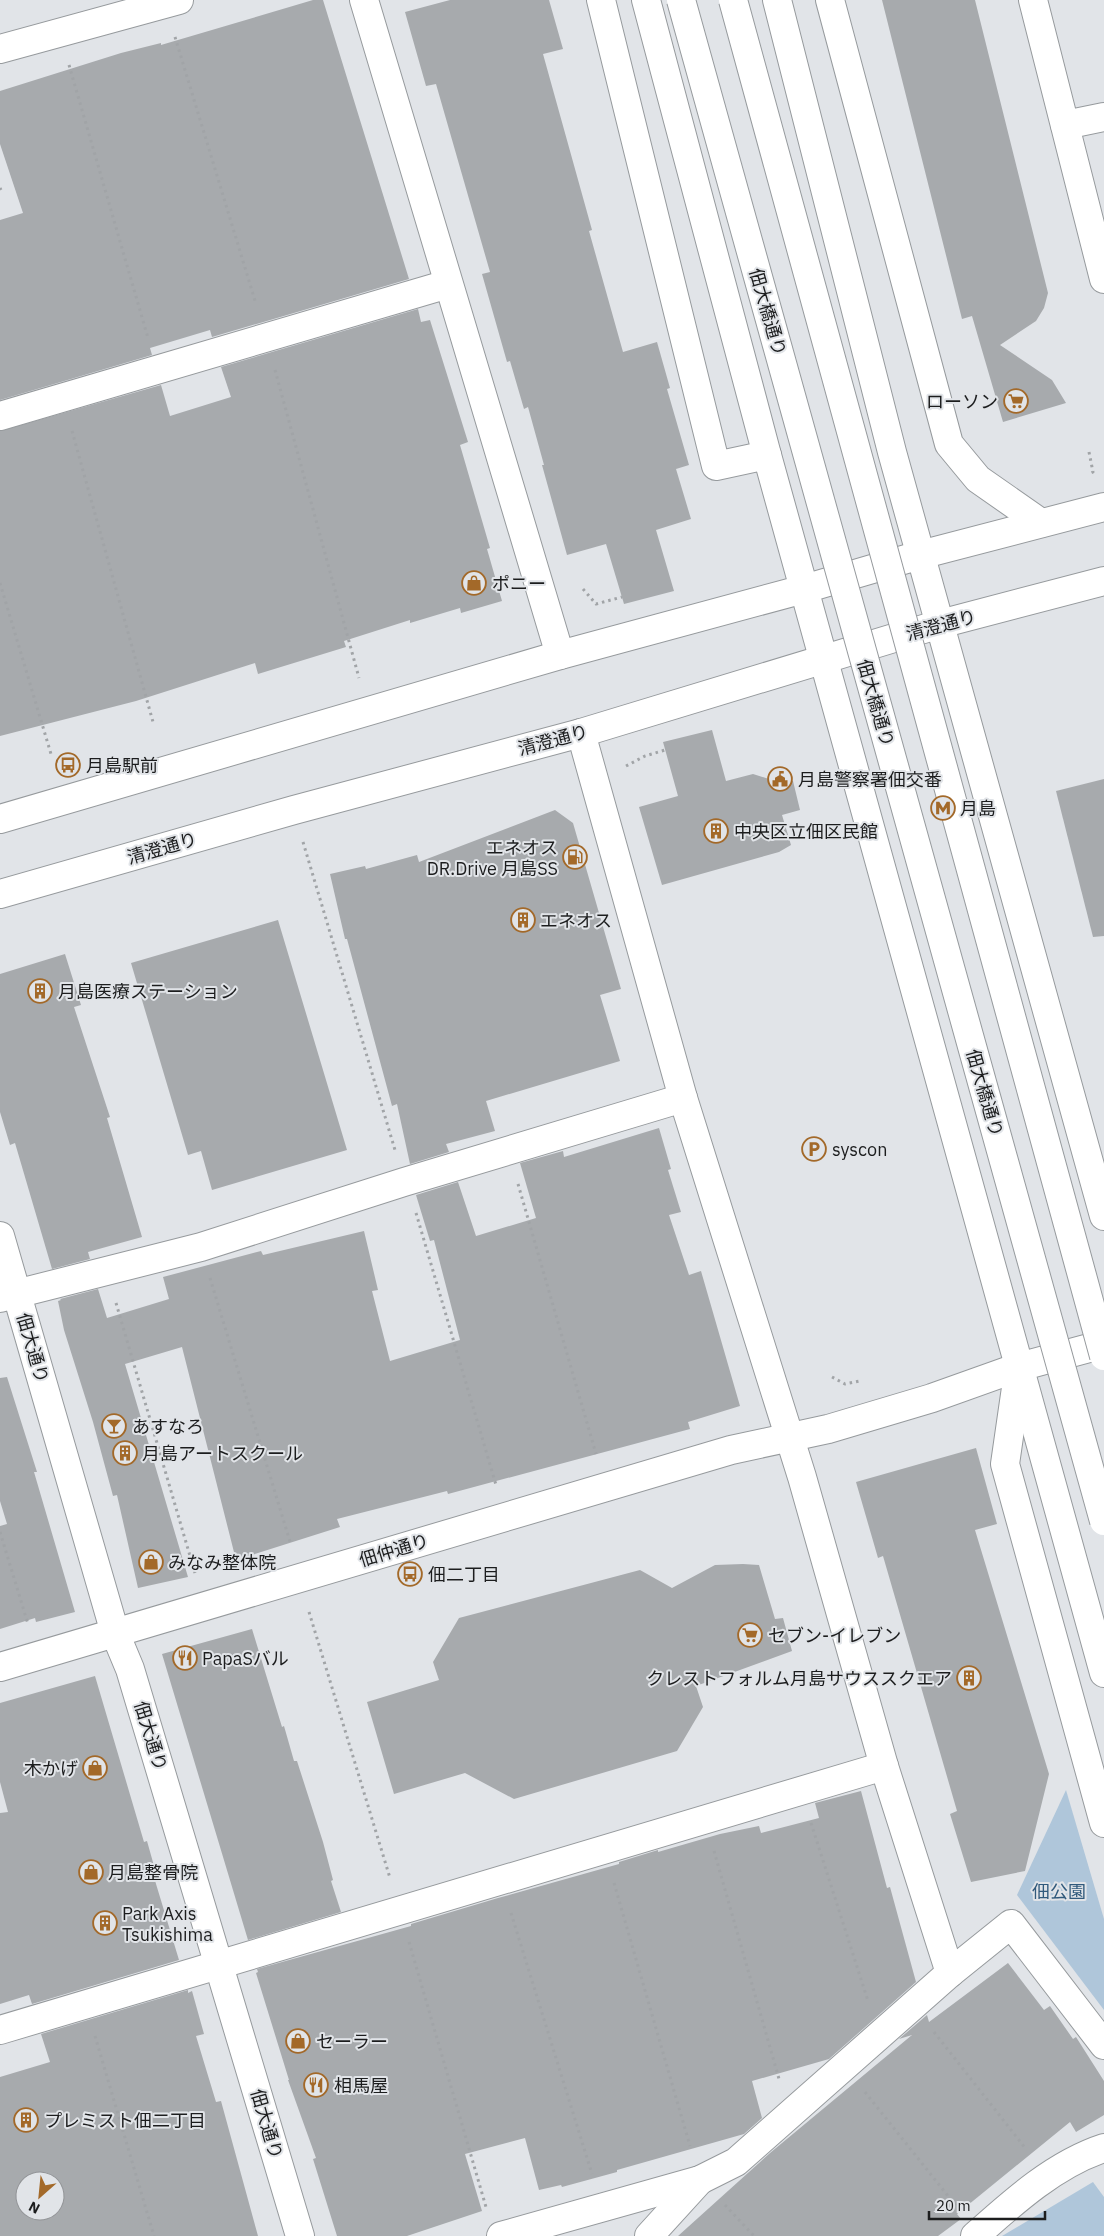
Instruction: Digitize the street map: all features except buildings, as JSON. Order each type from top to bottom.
[{"type":"street","points":[[0,49],[59,31],[179,0]]},
{"type":"street","points":[[364,0],[560,655]]},
{"type":"street","points":[[601,0],[716,466],[767,456]]},
{"type":"street","points":[[646,0],[767,456],[1104,1673]]},
{"type":"street","name":"佃大橋通り","points":[[681,0],[1104,1521]]},
{"type":"street","points":[[733,0],[1104,1356]]},
{"type":"street","points":[[778,0],[892,452],[1104,1216]]},
{"type":"street","points":[[830,0],[949,444],[978,480],[1041,523]]},
{"type":"street","points":[[1033,0],[1104,279]]},
{"type":"street","points":[[1065,125],[1104,117]]},
{"type":"street","points":[[0,416],[448,284]]},
{"type":"street","points":[[0,819],[560,655],[1104,506]]},
{"type":"street","name":"清澄通り","points":[[0,894],[284,813],[581,733],[940,624],[1104,581]]},
{"type":"street","points":[[581,733],[683,1098],[789,1436],[884,1766],[950,1972]]},
{"type":"street","points":[[9,1296],[44,1285],[106,1272],[201,1247],[683,1098]]},
{"type":"street","name":"佃大通り","points":[[0,1236],[9,1296],[115,1633],[130,1669],[300,2236]]},
{"type":"street","name":"佃仲通り","points":[[0,1667],[731,1450],[828,1429],[912,1404],[1019,1367],[1104,1344]]},
{"type":"street","points":[[1019,1367],[1006,1464],[1104,1823]]},
{"type":"street","points":[[0,2030],[884,1766]]},
{"type":"street","points":[[501,2236],[700,2180],[736,2162],[914,2006],[950,1972],[1011,1924],[1104,2045]]},
{"type":"street","points":[[977,2235],[1047,2176],[1091,2152],[1104,2148]]},
{"type":"street","points":[[649,2236],[700,2180]]},
{"type":"path","points":[[59,31],[157,370]]},
{"type":"path","points":[[62,397],[153,722]]},
{"type":"path","points":[[1088,474],[1093,472],[1089,452]]},
{"type":"path","points":[[0,583],[51,754]]},
{"type":"path","points":[[583,589],[596,604],[622,597]]},
{"type":"path","points":[[623,768],[645,756],[665,750]]},
{"type":"path","points":[[509,1151],[607,1488]]},
{"type":"path","points":[[201,1247],[400,1910],[487,2208]]},
{"type":"path","points":[[106,1272],[203,1606]]},
{"type":"path","points":[[832,1377],[845,1384],[860,1381]]},
{"type":"path","points":[[0,1532],[37,1656]]},
{"type":"path","points":[[801,1791],[879,2037]]},
{"type":"path","points":[[705,1820],[789,2115]]},
{"type":"path","points":[[604,1850],[700,2180],[754,2236]]},
{"type":"path","points":[[502,1881],[602,2209]]},
{"type":"path","points":[[85,2005],[154,2236]]},
{"type":"path","points":[[914,2006],[1047,2176]]},
{"type":"path","points":[[845,2066],[977,2235]]},
{"type":"green space","name":"佃公園","points":[[1066,1790],[1104,1919],[1104,2010],[1017,1895]]},
{"type":"green space","points":[[1093,2182],[1104,2197],[1104,2236],[1002,2236]]},
{"type":"place","name":"ローソン","points":[[1016,401]]},
{"type":"place","name":"ポニー","points":[[474,583]]},
{"type":"place","name":"月島駅前","points":[[68,765]]},
{"type":"place","name":"月島警察署佃交番","points":[[780,779]]},
{"type":"place","name":"月島","points":[[943,808]]},
{"type":"place","name":"中央区立佃区民館","points":[[716,831]]},
{"type":"place","name":"エネオス DR.Drive 月島SS","points":[[575,857]]},
{"type":"place","name":"エネオス","points":[[523,920]]},
{"type":"place","name":"月島医療ステーション","points":[[40,991]]},
{"type":"place","name":"syscon","points":[[814,1149]]},
{"type":"place","name":"あすなろ","points":[[114,1426]]},
{"type":"place","name":"月島アートスクール","points":[[125,1453]]},
{"type":"place","name":"みなみ整体院","points":[[151,1562]]},
{"type":"place","name":"佃二丁目","points":[[410,1574]]},
{"type":"place","name":"セブン-イレブン","points":[[750,1635]]},
{"type":"place","name":"PapaSバル","points":[[185,1658]]},
{"type":"place","name":"クレストフォルム月島サウススクエア","points":[[969,1678]]},
{"type":"place","name":"木かげ","points":[[95,1768]]},
{"type":"place","name":"月島整骨院","points":[[91,1872]]},
{"type":"place","name":"Park Axis Tsukishima","points":[[105,1923]]},
{"type":"place","name":"セーラー","points":[[298,2041]]},
{"type":"place","name":"相馬屋","points":[[316,2085]]},
{"type":"place","name":"プレミスト佃二丁目","points":[[26,2120]]}]
